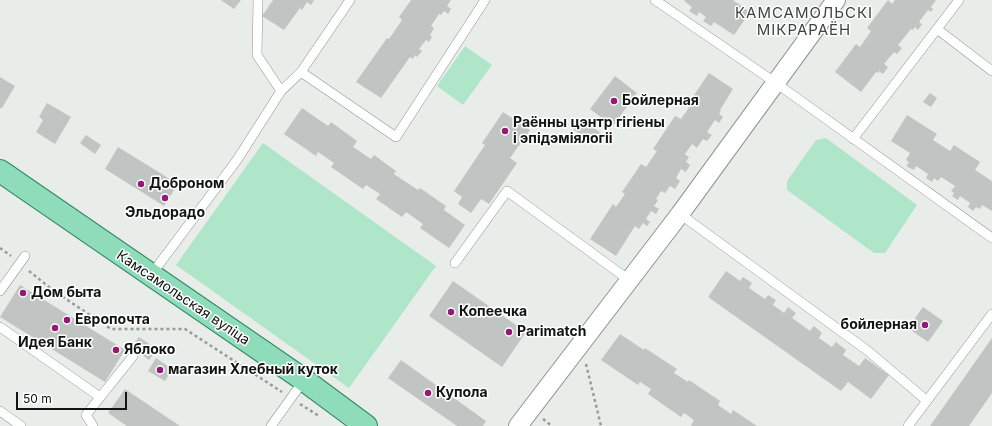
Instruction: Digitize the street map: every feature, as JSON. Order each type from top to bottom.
[{"type":"main road","name":"Камсамольская вуліца","points":[[0,172],[304,380],[366,426]]},
{"type":"street","points":[[518,426],[680,214],[836,0]]},
{"type":"lane","points":[[258,0],[257,54],[281,91]]},
{"type":"lane","points":[[150,276],[237,160],[281,91],[301,72],[350,0]]},
{"type":"lane","points":[[301,72],[396,137],[485,0]]},
{"type":"lane","points":[[655,0],[776,82],[992,238]]},
{"type":"lane","points":[[853,139],[959,0]]},
{"type":"lane","points":[[937,29],[992,71]]},
{"type":"lane","points":[[455,263],[507,191],[629,280]]},
{"type":"lane","points":[[680,214],[868,351],[926,400]]},
{"type":"lane","points":[[0,291],[23,260]]},
{"type":"lane","points":[[908,426],[992,314]]},
{"type":"lane","points":[[0,327],[100,397]]},
{"type":"lane","points":[[93,426],[86,415],[133,356]]},
{"type":"lane","points":[[271,426],[304,380]]},
{"type":"lane","points":[[0,411],[21,426]]},
{"type":"path","points":[[0,248],[23,260],[54,291],[111,329],[186,329],[322,418]]},
{"type":"path","points":[[581,343],[601,426]]},
{"type":"green space","points":[[465,46],[492,65],[463,105],[437,86]]},
{"type":"green space","points":[[826,138],[917,205],[885,253],[874,253],[787,190],[787,181],[816,140]]},
{"type":"green space","points":[[263,143],[436,266],[349,388],[176,265]]},
{"type":"building","points":[[221,0],[241,0],[234,9]]},
{"type":"building","points":[[273,0],[314,0],[311,5],[307,2],[302,10],[300,8],[284,30],[262,16]]},
{"type":"building","points":[[411,0],[451,0],[447,6],[451,9],[448,14],[444,11],[441,15],[439,14],[431,26],[434,28],[430,35],[432,37],[429,42],[426,40],[419,49],[422,51],[417,57],[415,55],[413,59],[410,57],[381,98],[356,82],[387,38],[389,39],[402,20],[399,17]]},
{"type":"building","points":[[733,0],[750,12],[734,35],[714,22],[711,26],[703,21],[706,17],[699,12],[697,16],[689,11],[692,7],[684,1]]},
{"type":"building","points":[[888,0],[892,4],[895,0],[936,0],[931,7],[933,9],[931,12],[928,10],[919,22],[922,24],[918,30],[915,27],[913,30],[911,29],[898,45],[902,48],[897,54],[894,52],[884,64],[888,67],[883,74],[879,71],[878,73],[876,72],[861,92],[835,72],[856,44],[860,47],[871,31],[867,28]]},
{"type":"building","points":[[709,73],[733,89],[720,110],[721,111],[719,114],[723,117],[719,123],[715,120],[707,132],[712,135],[707,141],[703,139],[697,148],[692,144],[685,154],[689,157],[686,162],[690,165],[686,172],[681,169],[676,178],[680,181],[675,189],[670,186],[665,193],[661,191],[654,206],[659,209],[656,214],[651,211],[646,219],[650,222],[647,226],[643,223],[639,229],[635,226],[616,256],[590,239],[613,204],[616,207],[625,194],[622,192],[641,164],[646,167],[657,151],[653,149],[675,116],[681,119],[690,106],[688,104]]},
{"type":"building","name":"Бойлерная","points":[[615,76],[637,93],[613,126],[590,109]]},
{"type":"building","points":[[0,77],[15,86],[2,108],[0,108]]},
{"type":"building","points":[[930,93],[937,98],[931,107],[923,102]]},
{"type":"building","points":[[47,103],[71,117],[55,144],[36,132],[43,120],[39,117]]},
{"type":"building","points":[[302,108],[328,126],[331,122],[357,141],[353,147],[371,159],[374,155],[396,171],[394,174],[418,190],[420,188],[446,206],[444,210],[465,225],[449,248],[420,228],[423,224],[406,212],[402,217],[376,199],[380,194],[366,185],[363,189],[331,167],[334,163],[318,152],[316,156],[284,134]]},
{"type":"building","points":[[503,112],[530,130],[510,158],[517,163],[489,204],[481,199],[471,213],[458,204],[462,197],[454,191],[485,145],[482,143]]},
{"type":"building","points":[[907,115],[937,134],[933,140],[950,151],[954,145],[980,162],[975,170],[992,181],[992,211],[982,205],[980,209],[976,207],[973,211],[968,207],[970,203],[960,196],[958,200],[952,196],[954,193],[951,191],[955,186],[941,177],[938,181],[934,178],[932,182],[926,178],[928,174],[916,166],[914,170],[906,166],[909,162],[906,160],[910,153],[891,141]]},
{"type":"building","points":[[581,119],[601,133],[593,144],[573,129]]},
{"type":"building","points":[[86,135],[101,145],[95,154],[80,143]]},
{"type":"building","points":[[118,147],[178,184],[164,206],[105,169]]},
{"type":"building","points":[[726,271],[740,281],[743,277],[752,283],[749,288],[765,299],[768,295],[776,300],[773,305],[784,313],[788,307],[796,313],[792,318],[810,331],[814,326],[822,333],[819,338],[832,347],[836,342],[846,350],[843,355],[859,366],[865,358],[889,375],[871,399],[848,382],[841,391],[708,297]]},
{"type":"building","points":[[453,281],[526,332],[502,367],[429,316]]},
{"type":"building","points":[[20,285],[125,350],[105,382],[0,317]]},
{"type":"building","name":"бойлерная","points":[[923,307],[943,321],[928,342],[908,328]]},
{"type":"building","points":[[620,334],[677,369],[674,373],[688,382],[689,380],[720,401],[718,405],[731,414],[733,410],[757,426],[692,426],[691,425],[694,420],[684,413],[681,417],[648,394],[651,389],[640,382],[638,385],[601,360]]},
{"type":"building","points":[[139,337],[157,349],[149,360],[131,347]]},
{"type":"building","points":[[992,338],[992,393],[969,426],[930,426]]},
{"type":"building","name":"магазин Хлебный куток","points":[[156,358],[172,369],[165,381],[148,371]]},
{"type":"building","name":"Купола","points":[[401,360],[486,421],[483,426],[457,426],[388,378]]},
{"type":"building","points":[[125,389],[180,426],[127,426],[108,413]]},
{"type":"place","name":"Бойлерная","points":[[614,101]]},
{"type":"place","name":"Раённы цэнтр гігіены і эпідэміялогіі","points":[[505,131]]},
{"type":"place","name":"Доброном","points":[[141,184]]},
{"type":"place","name":"Эльдорадо","points":[[165,198]]},
{"type":"place","name":"Дом быта","points":[[23,293]]},
{"type":"place","name":"Копеечка","points":[[451,312]]},
{"type":"place","name":"Европочта","points":[[67,320]]},
{"type":"place","name":"бойлерная","points":[[925,325]]},
{"type":"place","name":"Идея Банк","points":[[55,328]]},
{"type":"place","name":"Parimatch","points":[[509,332]]},
{"type":"place","name":"Яблоко","points":[[116,350]]},
{"type":"place","name":"магазин Хлебный куток","points":[[160,370]]},
{"type":"place","name":"Купола","points":[[428,393]]},
{"type":"district","name":"КАМСАМОЛЬСКІ МІКРАРАЁН","points":[[804,22]]}]
